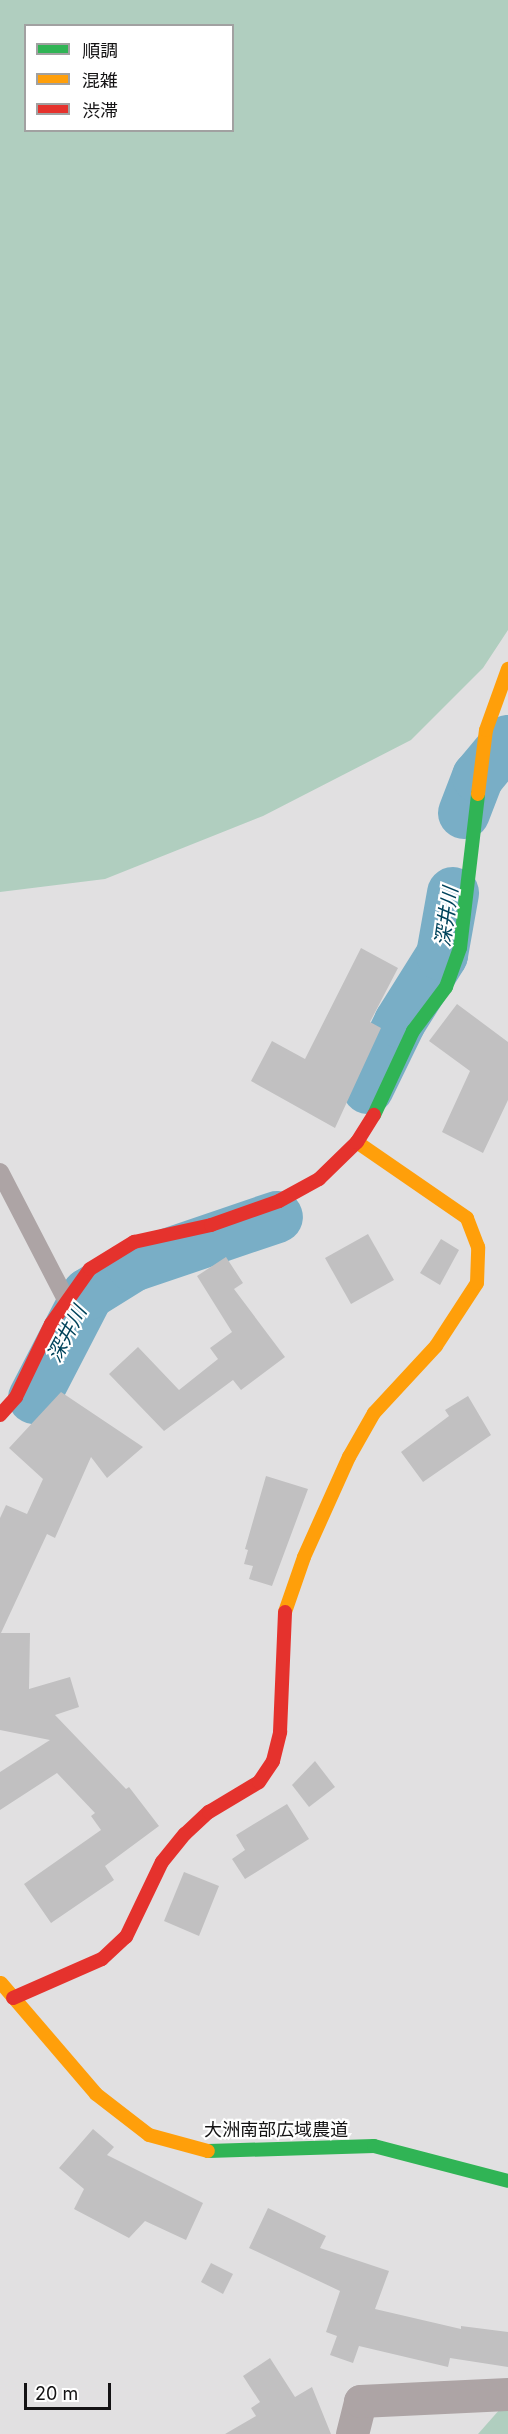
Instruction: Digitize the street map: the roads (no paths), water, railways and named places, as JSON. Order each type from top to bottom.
[{"type":"street","points":[[0,1415],[16,1397],[51,1324],[90,1269],[134,1242],[212,1225],[279,1201],[319,1179],[357,1142],[382,1102],[413,1031],[446,987],[460,948],[486,730],[508,669]]},
{"type":"street","points":[[13,1998],[102,1959],[126,1937],[162,1862],[185,1834],[208,1812],[259,1782],[264,1775],[273,1761],[280,1732],[283,1619],[304,1557],[349,1457],[374,1413],[436,1346],[477,1283],[478,1247],[467,1218],[357,1142]]},
{"type":"street","name":"大洲南部広域農道","points":[[0,1982],[96,2094],[149,2134],[205,2151],[374,2146],[494,2174],[508,2181]]},
{"type":"street","points":[[352,2434],[360,2401],[508,2394]]},
{"type":"lane","points":[[0,1172],[67,1301]]},
{"type":"waterway","name":"深井川","points":[[464,813],[478,777],[508,741]]},
{"type":"waterway","name":"深井川","points":[[368,1088],[400,1022],[442,955],[453,893]]},
{"type":"waterway","name":"深井川","points":[[34,1398],[88,1294],[133,1266],[277,1217]]}]
